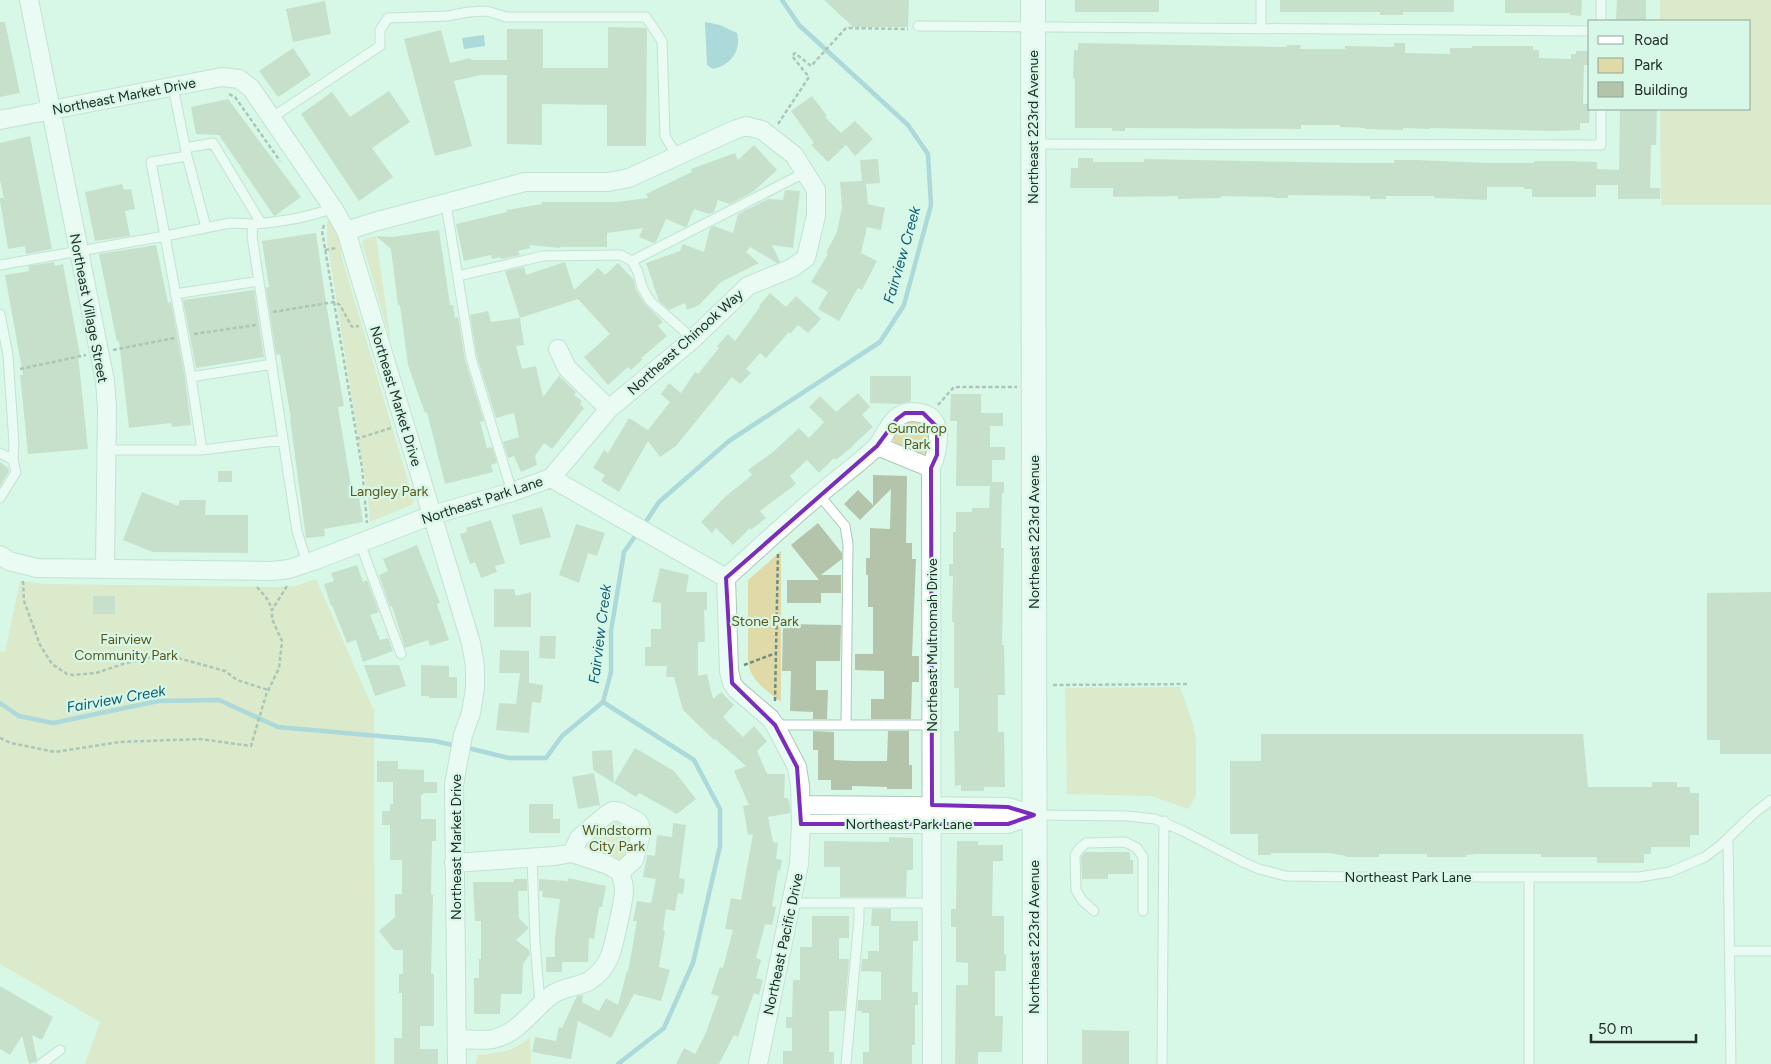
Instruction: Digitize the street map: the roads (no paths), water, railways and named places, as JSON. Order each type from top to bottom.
[{"type":"main road","name":"Northeast 223rd Avenue","points":[[1034,0],[1035,1064]]},
{"type":"street","name":"Northeast Village Street","points":[[29,0],[100,352],[107,408],[105,568]]},
{"type":"street","name":"Northeast Market Drive","points":[[0,120],[222,78],[239,79],[251,88],[327,210]]},
{"type":"street","name":"Northeast Chinook Way","points":[[346,231],[525,182],[608,182],[629,178],[746,126],[762,130],[794,155],[816,190],[816,216],[806,258],[792,268],[748,286],[693,338],[610,409],[552,478]]},
{"type":"street","points":[[327,210],[346,231]]},
{"type":"street","name":"Northeast Market Drive","points":[[346,231],[472,644],[475,666],[475,688],[471,713],[463,735],[454,785],[457,1064]]},
{"type":"street","points":[[558,349],[567,368],[610,409]]},
{"type":"street","name":"Northeast Multnomah Drive","points":[[877,446],[889,426],[905,413],[914,412],[929,416],[938,427],[937,455],[931,468],[932,823]]},
{"type":"street","points":[[801,824],[797,767],[771,720],[737,690],[732,683],[729,671],[726,578],[877,446],[931,468]]},
{"type":"street","name":"Northeast Park Lane","points":[[0,555],[9,561],[37,568],[273,571],[289,569],[432,515],[512,492],[552,478],[726,578]]},
{"type":"street","name":"Northeast Park Lane","points":[[801,806],[1008,807],[1034,815]]},
{"type":"street","points":[[572,852],[579,838],[606,815],[613,811],[620,812],[637,821],[640,825],[641,834],[634,860],[620,872]]},
{"type":"street","name":"Northeast Park Lane","points":[[801,824],[1008,824],[1034,815]]},
{"type":"street","points":[[932,823],[932,1064]]},
{"type":"street","name":"Northeast Pacific Drive","points":[[758,1064],[799,864],[801,824]]},
{"type":"street","points":[[454,863],[532,858],[572,852],[608,865],[620,872],[624,892],[610,958],[600,971],[589,980],[577,986],[556,992],[540,1004],[516,1030],[506,1035],[491,1040],[458,1039]]},
{"type":"lane","points":[[1261,0],[1261,29]]},
{"type":"lane","points":[[1601,0],[1601,20]]},
{"type":"lane","points":[[271,118],[380,46],[380,30],[388,18],[447,16],[487,11],[506,17],[646,17],[662,41],[664,136],[677,156]]},
{"type":"lane","points":[[913,28],[1588,31]]},
{"type":"lane","points":[[173,87],[186,152],[206,227]]},
{"type":"lane","points":[[1033,144],[1601,145],[1601,110]]},
{"type":"lane","points":[[202,450],[191,377],[151,162],[213,143],[257,224]]},
{"type":"lane","points":[[632,261],[806,172]]},
{"type":"lane","points":[[446,204],[472,358],[512,492]]},
{"type":"lane","points":[[0,265],[206,227],[230,224],[257,224],[296,219],[327,210]]},
{"type":"lane","points":[[257,224],[252,236],[298,537],[306,563]]},
{"type":"lane","points":[[458,276],[543,256],[621,255],[632,261],[638,272],[642,288],[650,301],[693,338]]},
{"type":"lane","points":[[175,294],[259,281]]},
{"type":"lane","points":[[0,314],[8,355],[14,444],[13,460],[16,472],[0,498]]},
{"type":"lane","points":[[191,377],[272,364]]},
{"type":"lane","points":[[106,450],[202,450],[283,440]]},
{"type":"lane","points":[[0,452],[13,460]]},
{"type":"lane","points":[[819,495],[845,526],[848,544],[846,724]]},
{"type":"lane","points":[[367,540],[401,654]]},
{"type":"lane","points":[[771,720],[846,724],[932,725]]},
{"type":"lane","name":"Northeast Park Lane","points":[[1034,815],[1139,816],[1164,821],[1243,862],[1259,869],[1286,876],[1639,877],[1670,872],[1705,856],[1771,800]]},
{"type":"lane","points":[[1162,1064],[1164,821]]},
{"type":"lane","points":[[1728,838],[1731,1064]]},
{"type":"lane","points":[[1094,911],[1082,900],[1076,890],[1075,855],[1086,843],[1125,842],[1138,848],[1143,856],[1143,911]]},
{"type":"lane","points":[[532,858],[535,941],[540,1004]]},
{"type":"lane","points":[[1529,878],[1529,1064]]},
{"type":"lane","points":[[792,903],[932,903]]},
{"type":"lane","points":[[846,1064],[859,903]]},
{"type":"lane","points":[[1729,951],[1771,951]]},
{"type":"lane","points":[[41,1064],[60,1050]]},
{"type":"water","points":[[705,22],[720,25],[737,33],[738,45],[733,56],[725,64],[713,69],[707,65]]},
{"type":"water","points":[[484,35],[485,46],[464,49],[462,38]]},
{"type":"waterway","name":"Fairview Creek","points":[[643,526],[659,502],[729,441],[880,342],[904,305],[931,205],[928,154],[908,125],[799,25],[782,0]]},
{"type":"waterway","name":"Fairview Creek","points":[[464,747],[509,758],[546,758],[562,736],[603,702],[611,672],[611,631],[624,552],[638,532]]},
{"type":"waterway","name":"Fairview Creek","points":[[0,703],[19,716],[53,723],[158,701],[219,700],[278,727],[435,741],[457,746]]},
{"type":"waterway","points":[[603,702],[694,760],[720,809],[720,846],[693,963],[664,1028],[618,1064]]},
{"type":"park label","name":"Gumdrop Park","points":[[917,436]]},
{"type":"park label","name":"Langley Park","points":[[389,491]]},
{"type":"park label","name":"Stone Park","points":[[765,621]]},
{"type":"park label","name":"Fairview Community Park","points":[[126,648]]},
{"type":"park label","name":"Windstorm City Park","points":[[617,838]]}]
